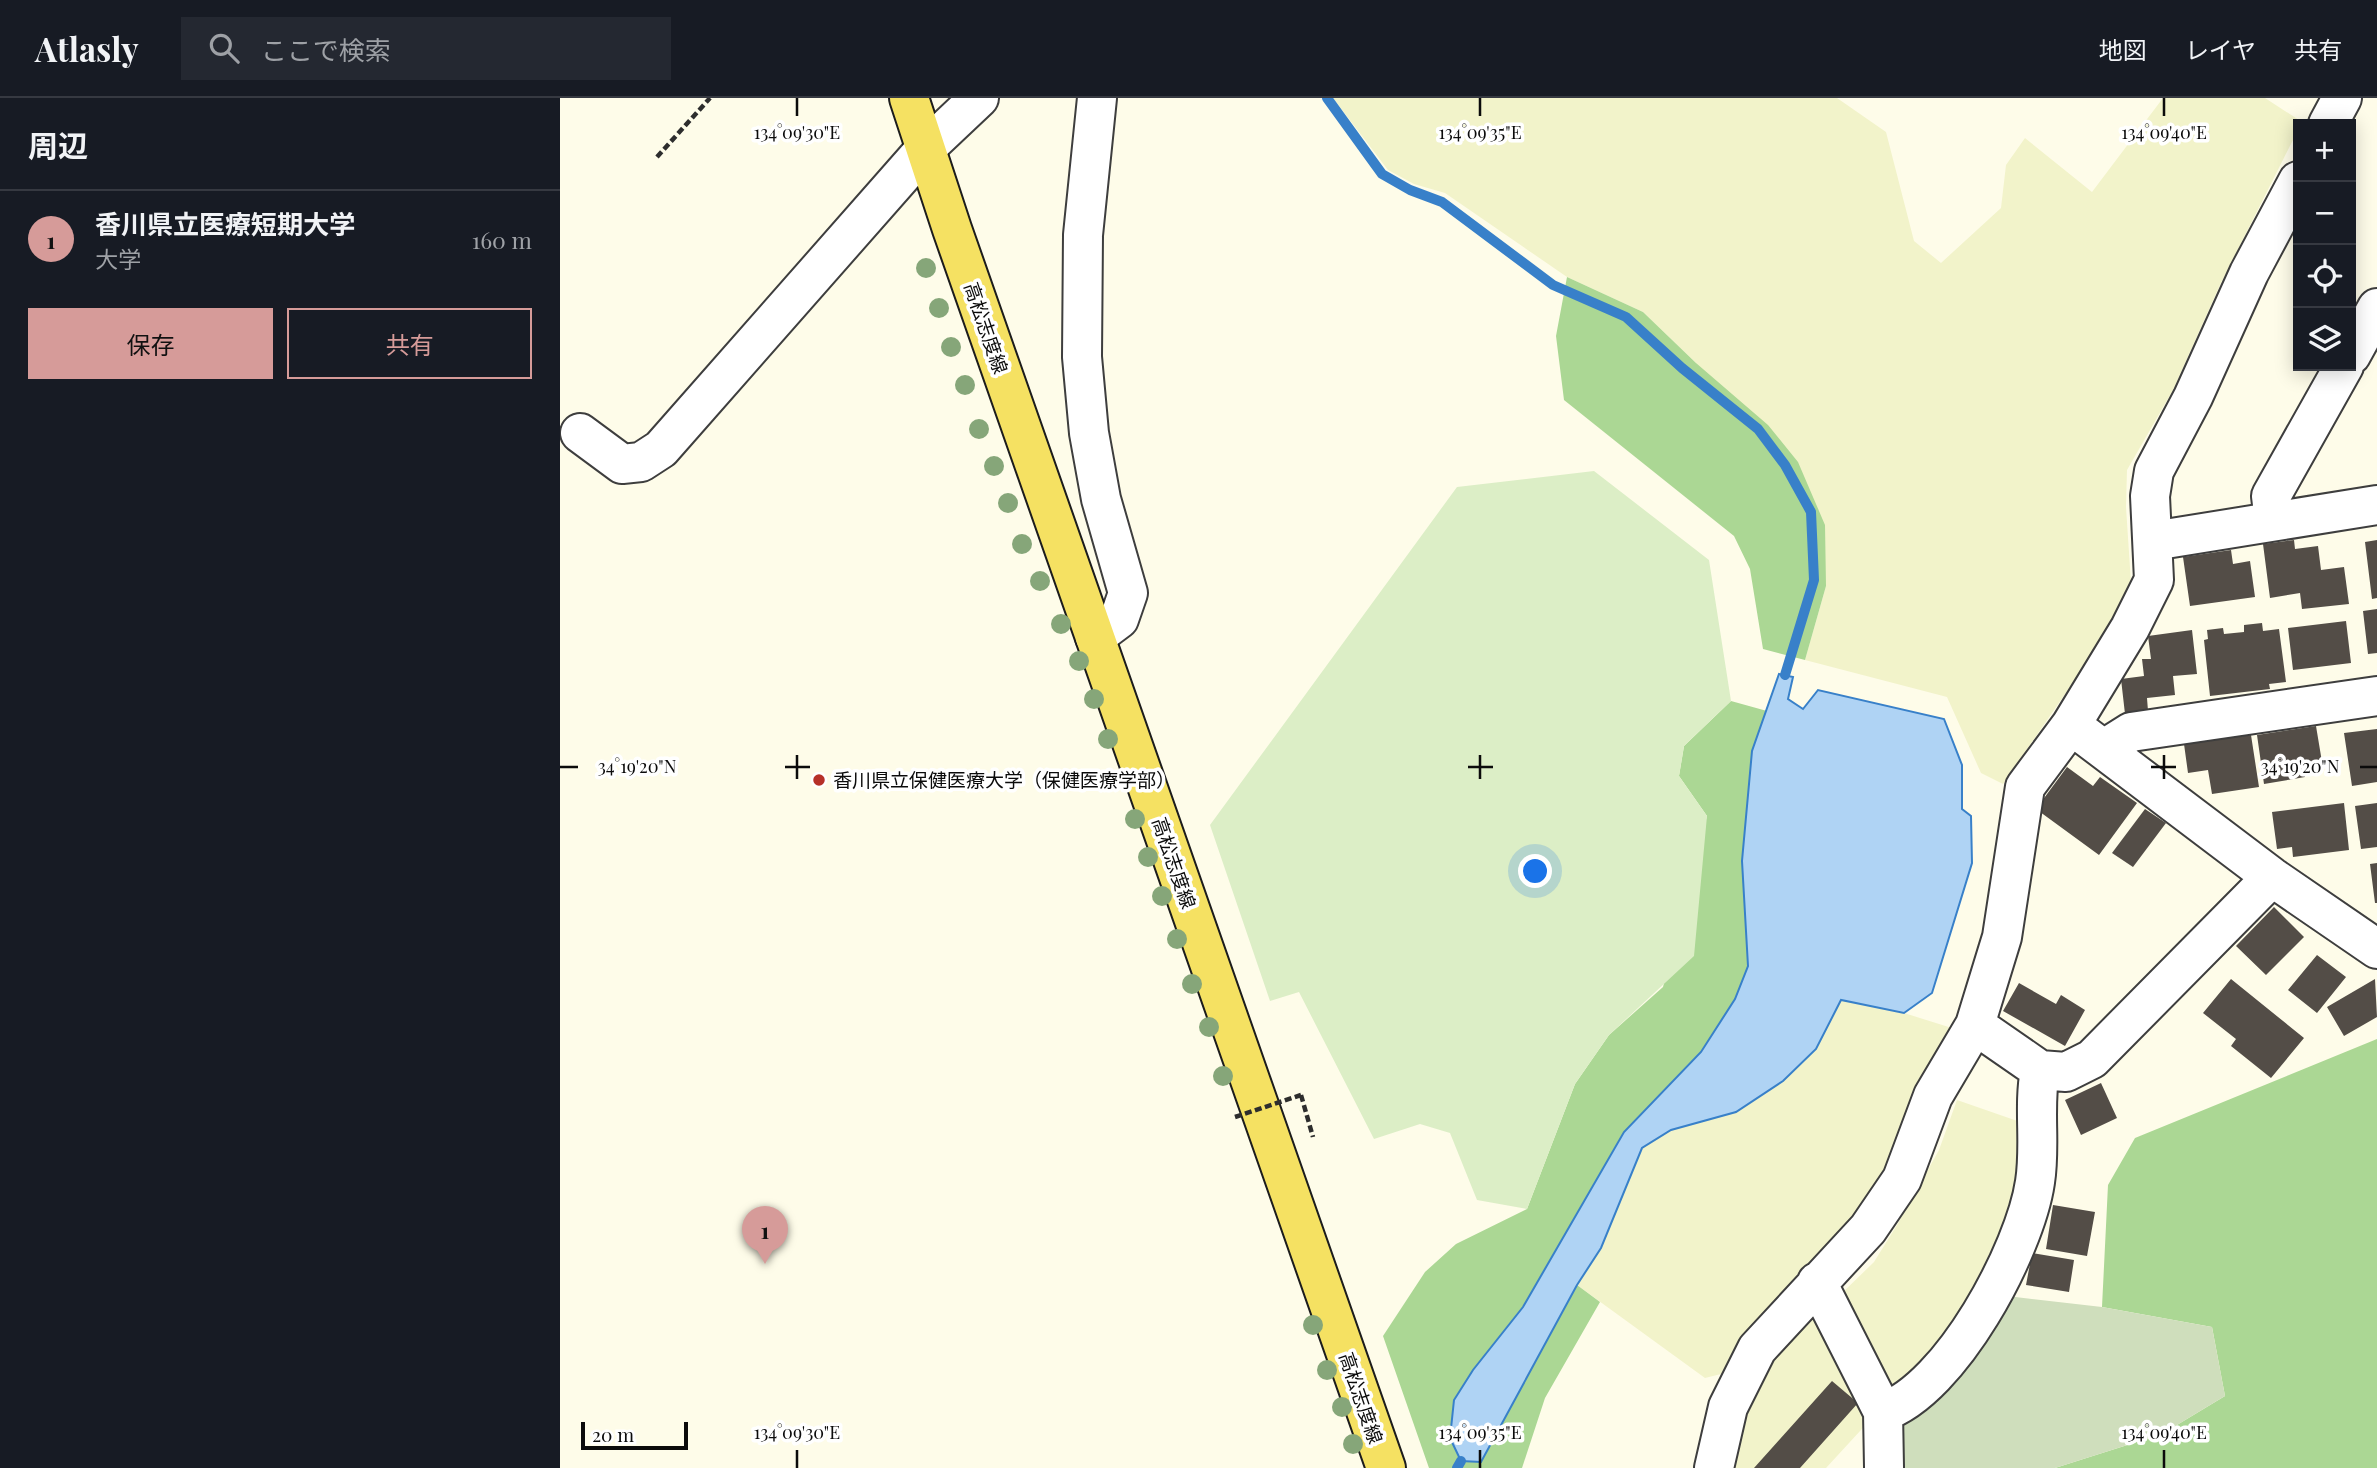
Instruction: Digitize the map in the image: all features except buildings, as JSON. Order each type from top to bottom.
[{"type":"main road","name":"高松志度線","points":[[909,98],[1386,1468]]},
{"type":"street","points":[[580,433],[622,464],[641,463],[661,449],[926,148],[979,98]]},
{"type":"street","points":[[1095,637],[1119,619],[1128,593],[1101,499],[1089,433],[1082,357],[1083,235],[1097,98]]},
{"type":"street","points":[[2331,119],[2342,98]]},
{"type":"street","points":[[1714,1468],[1728,1407],[1757,1349],[1868,1229],[1902,1179],[1933,1096],[1975,1025],[2002,937],[2025,787],[2071,725],[2130,628],[2154,580],[2150,496],[2154,471],[2193,397],[2249,273],[2297,182]]},
{"type":"street","points":[[2356,346],[2377,308]]},
{"type":"street","points":[[2274,521],[2271,496],[2341,371]]},
{"type":"street","points":[[2153,541],[2377,505]]},
{"type":"street","points":[[2104,749],[2131,732],[2377,696]]},
{"type":"street","points":[[2071,725],[2272,877],[2377,948]]},
{"type":"street","points":[[1975,1025],[2040,1070],[2066,1072],[2092,1059],[2272,877]]},
{"type":"street","points":[[1883,1412],[1896,1408],[1949,1363],[1993,1290],[2028,1217],[2036,1179],[2036,1090],[2040,1070]]},
{"type":"street","points":[[1817,1282],[1883,1412],[1884,1467]]},
{"type":"path","points":[[657,157],[710,98]]},
{"type":"path","points":[[1235,1117],[1301,1095]]},
{"type":"green space","points":[[1333,98],[1837,98],[1886,132],[1914,241],[1941,263],[2001,208],[2006,165],[2025,138],[2092,192],[2163,98],[2265,98],[2297,119],[2293,119],[2293,140],[2220,285],[2173,390],[2127,470],[2126,507],[2131,583],[2116,620],[2003,784],[1981,773],[1947,697],[1805,660],[1826,586],[1696,363],[1643,312],[1567,277],[1445,193],[1414,184],[1388,170]]},
{"type":"green space","points":[[1567,277],[1643,312],[1696,363],[1768,425],[1798,462],[1825,525],[1826,586],[1805,660],[1763,649],[1750,569],[1734,536],[1564,400],[1556,336]]},
{"type":"green space","points":[[1594,471],[1709,560],[1731,701],[1684,746],[1679,776],[1707,816],[1694,956],[1609,1035],[1575,1084],[1527,1209],[1477,1200],[1450,1133],[1420,1124],[1374,1139],[1299,992],[1270,1001],[1210,825],[1457,487]]},
{"type":"green space","points":[[1731,701],[1767,711],[1752,751],[1742,861],[1748,966],[1735,999],[1701,1052],[1624,1132],[1523,1307],[1473,1370],[1454,1400],[1481,1462],[1577,1285],[1600,1302],[1545,1398],[1522,1468],[1429,1468],[1383,1336],[1425,1272],[1456,1244],[1527,1209],[1575,1084],[1609,1035],[1663,987],[1707,816],[1679,776],[1684,746]]},
{"type":"green space","points":[[1841,1000],[1904,1013],[1955,1029],[1892,1174],[1725,1373],[1705,1378],[1577,1285],[1601,1248],[1642,1148],[1671,1130],[1736,1112],[1816,1049]]},
{"type":"green space","points":[[2377,1039],[2377,1468],[2055,1468],[2162,1434],[2225,1396],[2212,1327],[2102,1307],[2108,1185],[2135,1138]]},
{"type":"green space","points":[[1957,1100],[2026,1124],[2026,1176],[1986,1286],[1893,1398],[1839,1296],[1874,1262],[1897,1225],[1939,1150]]},
{"type":"green space","points":[[2007,1296],[2102,1307],[2212,1327],[2225,1396],[2162,1434],[2055,1468],[1898,1468],[1897,1431],[1942,1397],[1974,1358]]},
{"type":"green space","points":[[1817,1309],[1872,1418],[1826,1468],[1732,1468],[1745,1411],[1772,1358]]},
{"type":"water","points":[[1779,674],[1793,677],[1788,699],[1803,709],[1818,690],[1944,719],[1962,765],[1962,809],[1971,816],[1972,863],[1932,993],[1904,1013],[1841,1000],[1816,1049],[1783,1081],[1736,1112],[1671,1130],[1642,1148],[1601,1248],[1577,1285],[1481,1462],[1461,1461],[1450,1438],[1454,1400],[1473,1370],[1523,1307],[1624,1132],[1701,1052],[1735,999],[1748,966],[1742,861],[1752,751]]},
{"type":"waterway","points":[[1327,98],[1382,174],[1410,190],[1442,202],[1553,285],[1626,317],[1682,368],[1758,429],[1785,465],[1811,512],[1814,580],[1785,675]]},
{"type":"waterway","points":[[1457,1468],[1461,1461]]},
{"type":"place","name":"香川県立保健医療大学（保健医療学部）","points":[[819,780]]},
{"type":"place","name":"香川県立医療短期大学","points":[[765,1264]]}]
